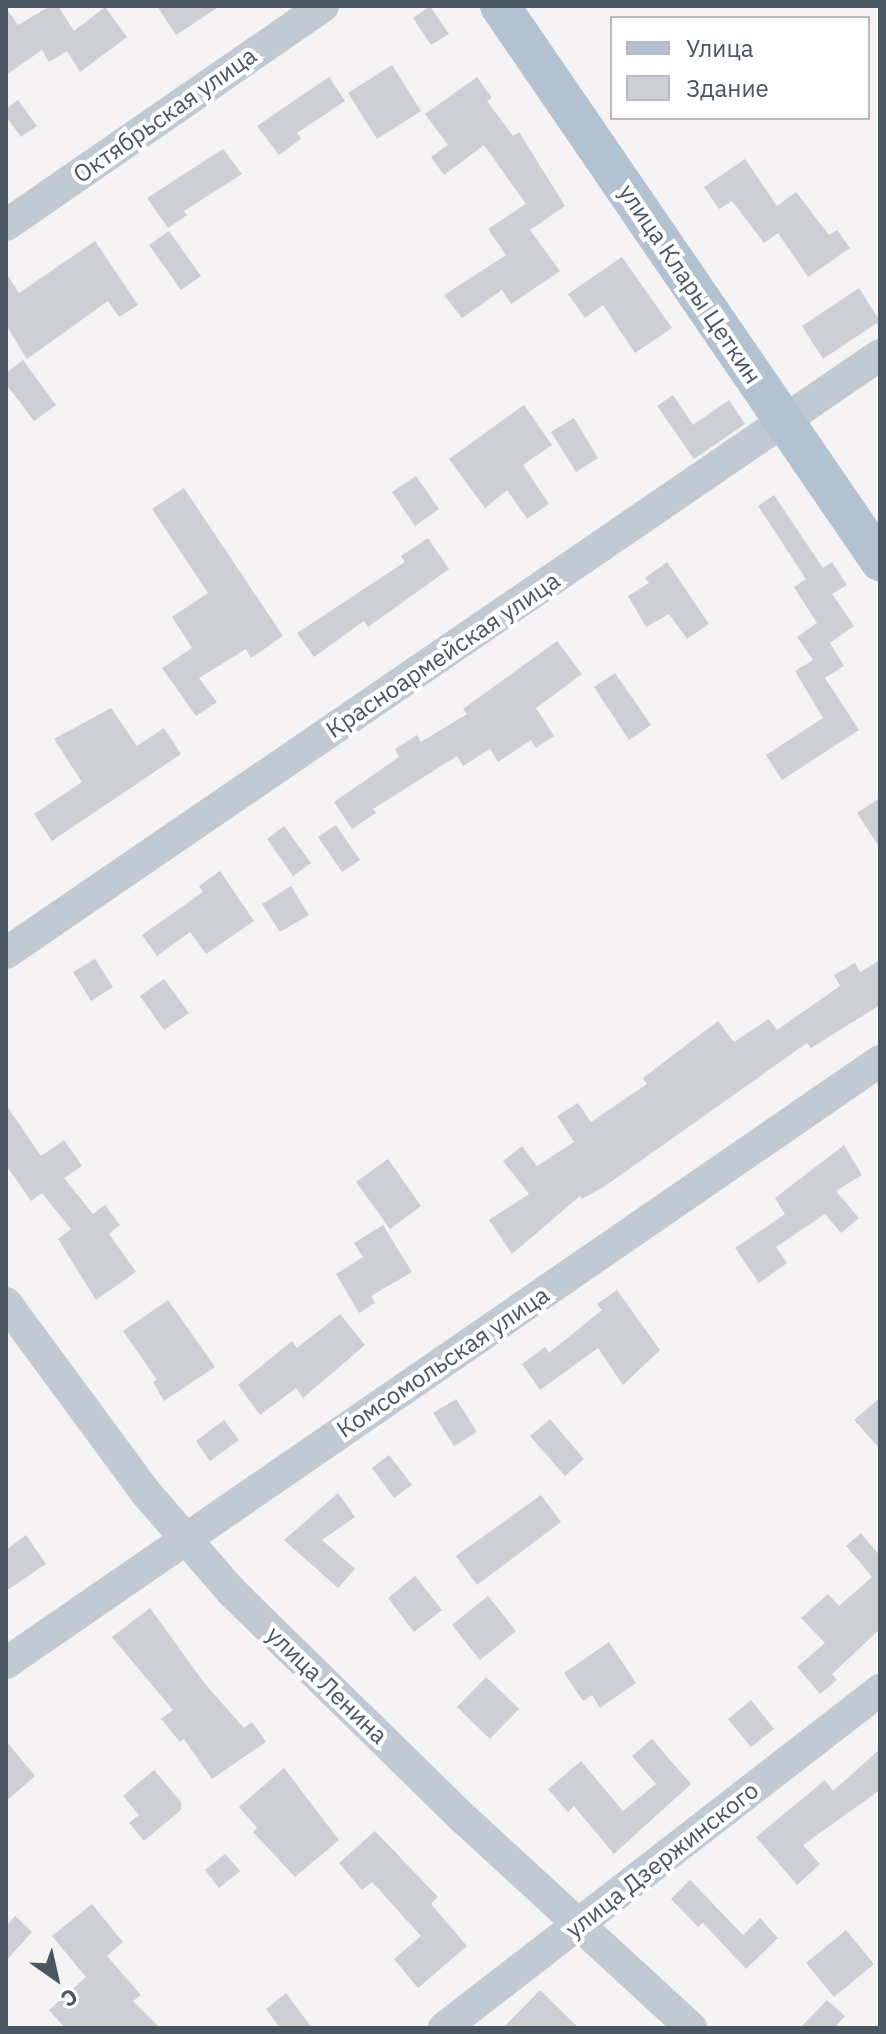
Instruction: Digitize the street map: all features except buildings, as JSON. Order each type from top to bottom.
[{"type":"main road","name":"улица Клары Цеткин","points":[[500,6],[880,561]]},
{"type":"street","name":"Октябрьская улица","points":[[6,225],[323,6]]},
{"type":"street","name":"Красноармейская улица","points":[[6,953],[880,355]]},
{"type":"street","name":"Комсомольская улица","points":[[6,1663],[880,1061]]},
{"type":"street","name":"улица Ленина","points":[[6,1303],[184,1539],[354,1712],[691,2028]]},
{"type":"street","name":"улица Дзержинского","points":[[444,2028],[880,1690]]}]
